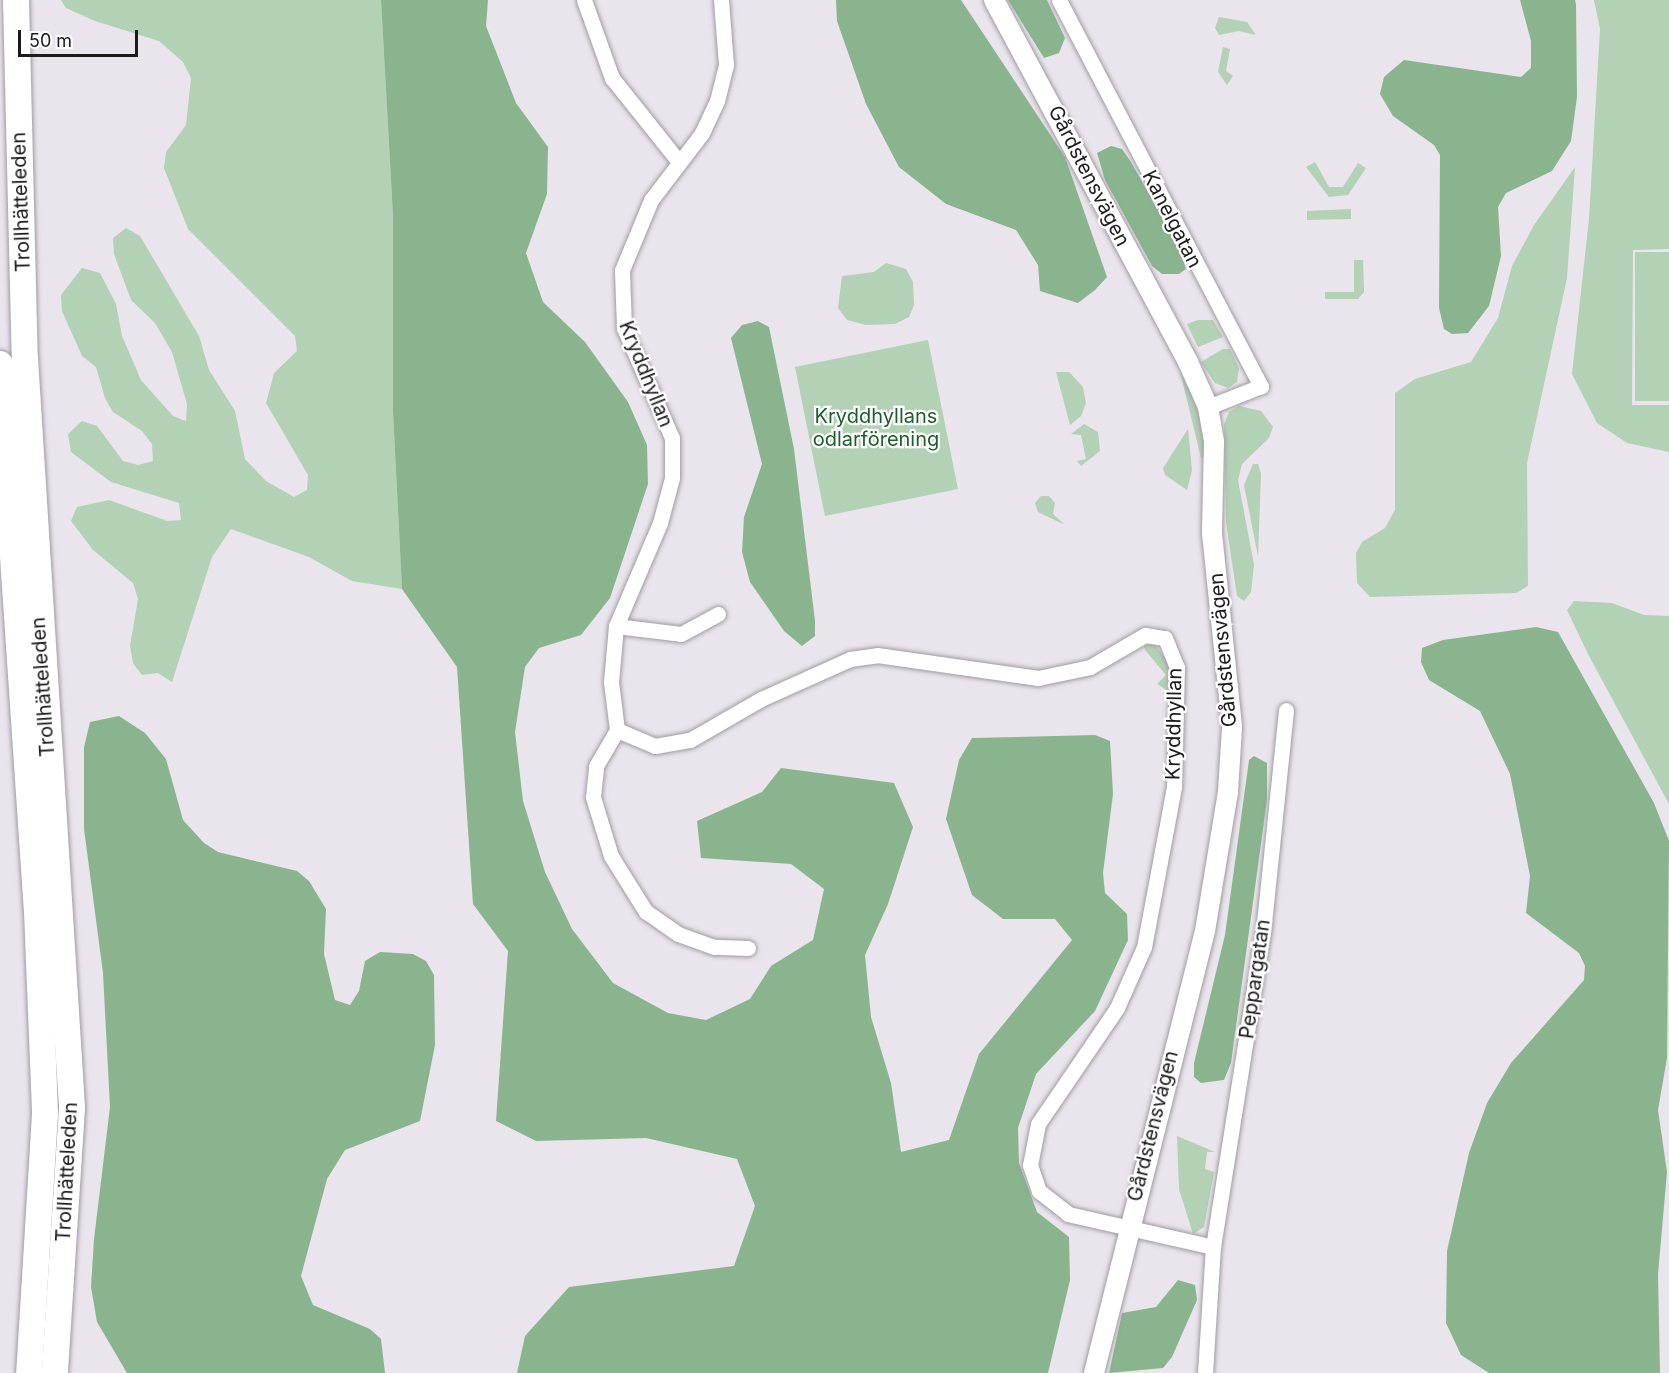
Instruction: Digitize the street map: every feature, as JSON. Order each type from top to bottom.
[{"type":"highway","name":"Trollhätteleden","points":[[16,0],[26,382],[72,1108],[55,1373]]},
{"type":"highway","name":"Trollhätteleden","points":[[0,364],[37,912],[45,1114],[29,1373]]},
{"type":"street","points":[[584,0],[612,78],[679,162]]},
{"type":"street","name":"Kryddhyllan","points":[[721,0],[724,74],[702,133],[679,162],[635,230],[622,270],[624,328],[672,438],[672,478],[660,523],[616,626],[611,682],[617,730],[656,746],[690,740],[789,685],[850,659],[877,655],[1038,678],[1090,667],[1145,635],[1165,638],[1177,667],[1174,788],[1143,948],[1117,1008],[1038,1124],[1030,1154],[1040,1191],[1055,1206],[1068,1214],[1128,1230]]},
{"type":"street","name":"Gårdstensvägen","points":[[994,0],[1050,98],[1208,406],[1214,442],[1212,533],[1229,673],[1228,792],[1205,931],[1128,1230],[1094,1373]]},
{"type":"street","name":"Kanelgatan","points":[[1059,0],[1261,386],[1208,406]]},
{"type":"street","points":[[616,626],[681,634],[718,614]]},
{"type":"street","name":"Peppargatan","points":[[1205,1373],[1213,1247],[1263,933],[1286,710]]},
{"type":"street","points":[[617,730],[596,766],[593,797],[611,856],[646,912],[678,934],[714,947],[748,948]]},
{"type":"street","points":[[1128,1230],[1213,1247]]},
{"type":"green space","points":[[61,0],[381,0],[393,216],[393,412],[402,589],[352,581],[309,557],[231,529],[212,557],[172,682],[158,673],[142,675],[133,663],[130,646],[138,599],[133,583],[93,550],[71,521],[77,507],[109,500],[167,521],[181,520],[179,503],[111,482],[71,452],[68,434],[82,421],[97,426],[123,461],[138,465],[153,461],[152,444],[142,431],[113,412],[105,398],[96,367],[82,356],[62,311],[61,295],[82,268],[100,273],[116,304],[122,336],[141,380],[173,416],[186,421],[187,404],[172,352],[155,323],[131,300],[114,254],[113,238],[126,228],[140,236],[199,336],[209,370],[235,411],[245,459],[266,481],[294,497],[307,490],[308,475],[266,403],[274,373],[297,351],[295,336],[188,229],[164,168],[166,152],[186,125],[191,78],[183,62],[159,41],[95,21],[66,8]]},
{"type":"green space","points":[[381,0],[488,0],[486,26],[516,103],[548,147],[547,194],[526,253],[543,302],[585,342],[628,402],[647,445],[648,484],[610,598],[581,635],[539,648],[525,667],[515,732],[523,801],[545,872],[572,929],[613,983],[668,1013],[706,1020],[750,999],[771,966],[813,940],[824,889],[791,864],[701,858],[697,821],[762,792],[781,768],[894,783],[913,827],[888,904],[865,955],[871,1017],[891,1083],[901,1152],[949,1140],[979,1054],[1072,940],[1055,919],[1003,919],[972,895],[946,819],[959,760],[972,738],[1095,735],[1110,741],[1113,794],[1103,873],[1105,893],[1127,914],[1128,940],[1095,1011],[1036,1074],[1018,1128],[1019,1163],[1037,1212],[1069,1237],[1070,1280],[1048,1373],[517,1373],[525,1336],[569,1287],[734,1266],[755,1206],[737,1159],[646,1138],[536,1141],[496,1121],[508,951],[473,904],[457,667],[402,589],[393,412],[393,216]]},
{"type":"green space","points":[[836,0],[961,0],[1065,157],[1107,277],[1095,290],[1078,303],[1040,291],[1038,265],[1016,230],[946,204],[899,167],[866,104],[837,21]]},
{"type":"green space","points":[[1008,0],[1047,0],[1065,38],[1059,53],[1044,58]]},
{"type":"green space","points":[[1520,0],[1575,0],[1577,97],[1571,141],[1552,171],[1506,193],[1498,207],[1501,256],[1489,306],[1468,333],[1452,334],[1444,329],[1439,308],[1440,155],[1434,145],[1393,116],[1380,94],[1384,77],[1404,60],[1521,77],[1531,68],[1531,41]]},
{"type":"green space","points":[[1594,0],[1669,0],[1669,249],[1633,250],[1632,405],[1669,405],[1669,452],[1627,443],[1597,423],[1572,374],[1589,219],[1600,29]]},
{"type":"green space","points":[[1219,17],[1247,22],[1256,35],[1239,31],[1219,35],[1215,28]]},
{"type":"green space","points":[[1223,47],[1230,49],[1226,71],[1233,76],[1227,85],[1218,72]]},
{"type":"green space","points":[[1111,146],[1122,149],[1131,162],[1179,247],[1186,269],[1179,274],[1162,274],[1152,266],[1105,180],[1097,153]]},
{"type":"green space","points":[[1315,162],[1329,187],[1343,187],[1358,163],[1366,168],[1348,195],[1329,197],[1306,167]]},
{"type":"green space","points":[[1575,167],[1567,278],[1527,463],[1528,586],[1516,593],[1370,597],[1357,583],[1356,553],[1362,542],[1385,528],[1395,510],[1395,393],[1415,379],[1471,362],[1498,318],[1512,266],[1534,225]]},
{"type":"green space","points":[[1351,209],[1351,219],[1307,220],[1307,211]]},
{"type":"green space","points":[[1635,252],[1669,252],[1669,401],[1635,401]]},
{"type":"green space","points":[[1354,260],[1363,260],[1364,292],[1358,299],[1325,299],[1325,292],[1354,292]]},
{"type":"green space","points":[[886,263],[906,269],[913,282],[914,305],[909,317],[895,324],[866,325],[847,320],[838,308],[842,276],[874,272]]},
{"type":"green space","points":[[1198,320],[1213,320],[1223,337],[1198,347],[1187,324]]},
{"type":"green space","points":[[758,321],[769,327],[794,449],[815,621],[815,636],[802,646],[784,631],[750,582],[742,552],[744,517],[762,464],[731,338],[742,325]]},
{"type":"green space","name":"Kryddhyllans odlarförening","points":[[928,340],[958,489],[825,516],[795,367]]},
{"type":"green space","points":[[1223,349],[1230,349],[1239,368],[1237,382],[1228,388],[1215,383],[1201,362]]},
{"type":"green space","points":[[1180,371],[1197,406],[1206,458],[1201,458]]},
{"type":"green space","points":[[1056,372],[1069,372],[1083,387],[1086,403],[1081,416],[1070,425]]},
{"type":"green space","points":[[1239,406],[1261,411],[1273,427],[1269,438],[1242,464],[1238,480],[1254,565],[1251,592],[1244,601],[1237,596],[1226,522],[1224,425],[1229,412]]},
{"type":"green space","points":[[1084,424],[1098,432],[1100,451],[1081,466],[1077,461],[1086,459],[1081,435],[1071,434]]},
{"type":"green space","points":[[1188,429],[1192,470],[1187,490],[1165,475],[1163,468]]},
{"type":"green space","points":[[1253,464],[1258,464],[1261,474],[1258,556],[1244,485]]},
{"type":"green space","points":[[1041,496],[1049,496],[1055,503],[1053,514],[1065,525],[1038,512],[1035,503]]},
{"type":"green space","points":[[1574,601],[1612,603],[1644,615],[1669,616],[1669,804],[1588,654],[1567,610]]},
{"type":"green space","points":[[1536,627],[1558,632],[1654,803],[1669,841],[1667,1058],[1658,1110],[1667,1172],[1658,1274],[1660,1373],[1489,1373],[1461,1355],[1446,1323],[1447,1251],[1469,1153],[1487,1103],[1511,1063],[1584,980],[1585,966],[1579,953],[1526,913],[1530,876],[1510,774],[1480,711],[1429,680],[1421,662],[1422,648],[1443,640]]},
{"type":"green space","points":[[1154,644],[1170,664],[1171,693],[1157,684],[1166,675],[1145,650],[1144,646]]},
{"type":"green space","points":[[119,716],[145,733],[166,759],[183,820],[204,843],[218,852],[297,871],[309,881],[326,909],[324,954],[335,1000],[350,1005],[359,991],[365,961],[380,952],[413,954],[426,961],[434,975],[435,1045],[420,1121],[345,1150],[327,1179],[301,1276],[313,1305],[370,1329],[381,1339],[385,1373],[127,1373],[97,1322],[91,1287],[94,1239],[110,1107],[103,973],[84,829],[84,747],[90,722]]},
{"type":"green space","points":[[1254,756],[1267,763],[1267,800],[1231,1063],[1224,1080],[1201,1083],[1194,1077],[1194,1063],[1225,935],[1249,760]]},
{"type":"green space","points":[[1177,1136],[1215,1152],[1207,1152],[1205,1169],[1214,1172],[1204,1227],[1193,1234],[1179,1189]]},
{"type":"green space","points":[[1178,1280],[1195,1285],[1197,1300],[1172,1357],[1163,1368],[1109,1373],[1122,1313],[1156,1307]]}]
